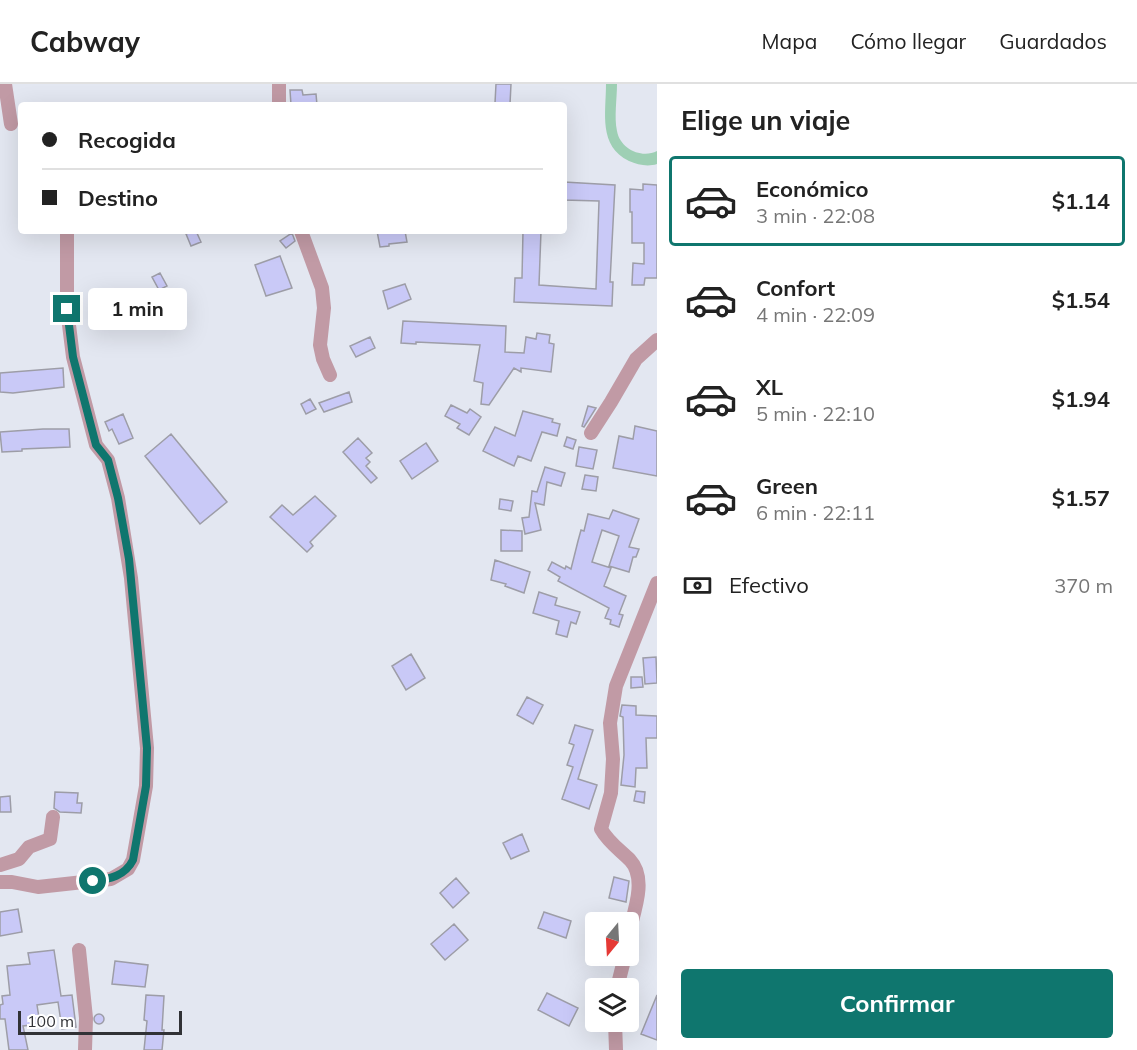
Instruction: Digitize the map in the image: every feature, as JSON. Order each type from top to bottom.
[{"type":"street","points":[[5,84],[11,124]]},
{"type":"street","points":[[279,84],[279,102]]},
{"type":"street","points":[[0,882],[38,887],[111,879],[128,869],[133,860],[146,786],[147,748],[129,559],[118,498],[108,460],[96,445],[73,357],[67,309],[67,234]]},
{"type":"street","points":[[303,234],[322,288],[324,308],[320,345],[330,375]]},
{"type":"street","points":[[591,433],[612,402],[636,359],[657,340]]},
{"type":"street","points":[[633,912],[639,884],[638,873],[632,862],[605,837],[602,829],[611,793],[610,723],[616,686],[657,583]]},
{"type":"street","points":[[0,865],[19,859],[29,847],[50,839],[53,817]]},
{"type":"street","points":[[80,950],[86,1018],[85,1050]]},
{"type":"street","points":[[615,1032],[616,1050]]},
{"type":"green space","points":[[606,84],[617,84],[616,126],[622,143],[632,151],[639,153],[657,151],[657,164],[647,165],[629,161],[612,147],[606,128]]},
{"type":"building","points":[[496,84],[511,84],[510,102],[495,102]]},
{"type":"building","points":[[290,90],[302,90],[303,95],[316,94],[317,102],[291,102]]},
{"type":"building","points":[[567,182],[615,185],[610,282],[613,282],[612,306],[514,302],[515,278],[522,278],[523,234],[541,234],[539,285],[596,289],[599,201],[567,200]]},
{"type":"building","points":[[643,184],[657,185],[657,278],[645,278],[644,285],[632,285],[633,263],[644,264],[644,243],[632,243],[630,189],[643,190]]},
{"type":"building","points":[[186,234],[197,234],[201,242],[191,246]]},
{"type":"building","points":[[292,234],[295,241],[286,248],[280,241]]},
{"type":"building","points":[[378,234],[406,234],[407,242],[380,247]]},
{"type":"building","points":[[280,256],[292,288],[266,296],[255,265]]},
{"type":"building","points":[[160,273],[167,286],[159,290],[152,277]]},
{"type":"building","points":[[405,284],[411,299],[388,309],[383,291]]},
{"type":"building","points":[[403,321],[506,326],[505,352],[524,353],[526,337],[536,339],[537,333],[550,335],[549,343],[554,344],[551,372],[521,368],[521,372],[514,368],[489,405],[481,404],[483,383],[474,381],[480,345],[401,343]]},
{"type":"building","points":[[370,337],[375,348],[356,357],[350,346]]},
{"type":"building","points":[[63,368],[64,387],[13,393],[0,392],[0,373]]},
{"type":"building","points":[[349,392],[352,402],[324,412],[319,403]]},
{"type":"building","points":[[310,399],[316,409],[306,414],[301,404]]},
{"type":"building","points":[[451,405],[467,413],[470,409],[481,417],[469,435],[457,428],[460,424],[445,416]]},
{"type":"building","points":[[588,406],[596,408],[584,427],[582,426]]},
{"type":"building","points":[[523,411],[553,419],[552,422],[560,424],[557,436],[542,432],[531,461],[518,456],[514,466],[483,451],[495,427],[515,436]]},
{"type":"building","points":[[123,414],[133,438],[119,444],[112,429],[109,431],[105,422]]},
{"type":"building","points":[[635,426],[657,431],[657,476],[613,468],[619,436],[633,439]]},
{"type":"building","points":[[69,429],[70,447],[2,452],[0,432]]},
{"type":"building","points":[[171,434],[227,502],[200,524],[145,456]]},
{"type":"building","points":[[567,437],[576,440],[573,449],[564,446]]},
{"type":"building","points":[[358,438],[372,453],[366,458],[370,462],[366,466],[377,478],[371,483],[343,452]]},
{"type":"building","points":[[426,443],[438,461],[412,479],[400,461]]},
{"type":"building","points":[[579,447],[597,450],[593,469],[576,466]]},
{"type":"building","points":[[545,467],[565,473],[561,486],[547,482],[544,505],[535,503],[541,530],[525,534],[522,518],[529,517],[532,491],[537,492]]},
{"type":"building","points":[[585,475],[598,477],[596,491],[582,489]]},
{"type":"building","points":[[315,496],[336,516],[310,542],[313,546],[307,552],[270,517],[282,505],[293,515]]},
{"type":"building","points":[[500,499],[513,501],[511,511],[499,509]]},
{"type":"building","points":[[613,510],[639,519],[629,547],[639,549],[636,557],[633,557],[629,572],[609,566],[619,536],[602,530],[592,562],[611,568],[604,586],[626,596],[619,614],[623,615],[619,627],[610,624],[611,620],[605,618],[609,608],[558,581],[560,577],[548,570],[552,562],[565,569],[566,566],[571,569],[581,530],[584,531],[588,514],[609,519]]},
{"type":"building","points":[[501,530],[522,531],[522,551],[501,551]]},
{"type":"building","points":[[495,560],[530,572],[524,593],[491,580]]},
{"type":"building","points":[[539,592],[557,598],[555,605],[580,612],[576,624],[571,622],[567,637],[556,634],[559,621],[533,613]]},
{"type":"building","points":[[411,654],[425,678],[406,690],[392,666]]},
{"type":"building","points":[[656,657],[657,683],[645,684],[643,658]]},
{"type":"building","points":[[631,677],[642,677],[643,687],[631,688]]},
{"type":"building","points":[[527,697],[543,705],[533,724],[517,715]]},
{"type":"building","points":[[622,705],[636,706],[636,715],[657,716],[657,738],[646,738],[647,768],[636,768],[635,787],[621,785],[624,755],[623,717],[620,716]]},
{"type":"building","points":[[575,725],[593,730],[578,779],[597,785],[589,809],[562,799],[573,767],[567,765],[574,745],[569,743]]},
{"type":"building","points":[[636,791],[645,792],[644,803],[634,801]]},
{"type":"building","points":[[55,792],[78,793],[77,803],[82,803],[81,813],[60,812],[54,808]]},
{"type":"building","points":[[10,796],[11,812],[0,812],[0,797]]},
{"type":"building","points":[[522,834],[529,851],[511,859],[503,843]]},
{"type":"building","points":[[614,877],[629,881],[626,902],[609,898]]},
{"type":"building","points":[[456,878],[469,893],[453,908],[440,893]]},
{"type":"building","points":[[18,909],[22,932],[0,936],[0,912]]},
{"type":"building","points":[[544,912],[571,921],[566,938],[538,928]]},
{"type":"building","points":[[454,924],[468,940],[445,960],[431,944]]},
{"type":"building","points":[[54,950],[61,996],[72,995],[76,1027],[62,1029],[58,1002],[37,1005],[40,1024],[23,1026],[28,1050],[9,1050],[5,1019],[0,1019],[2,996],[10,995],[7,966],[30,964],[28,953]]},
{"type":"building","points":[[115,961],[148,965],[145,987],[112,984]]},
{"type":"building","points":[[547,993],[578,1008],[569,1026],[538,1010]]},
{"type":"building","points":[[146,995],[164,996],[162,1050],[144,1050],[147,1021],[144,1020]]},
{"type":"building","points":[[657,995],[657,1040],[641,1034]]},
{"type":"building","points":[[99,1014],[104,1019],[99,1024],[94,1019]]},
{"type":"route","points":[[67,309],[73,357],[96,445],[108,460],[122,516],[129,559],[147,748],[146,786],[133,860],[128,869],[111,879],[93,881]]}]
